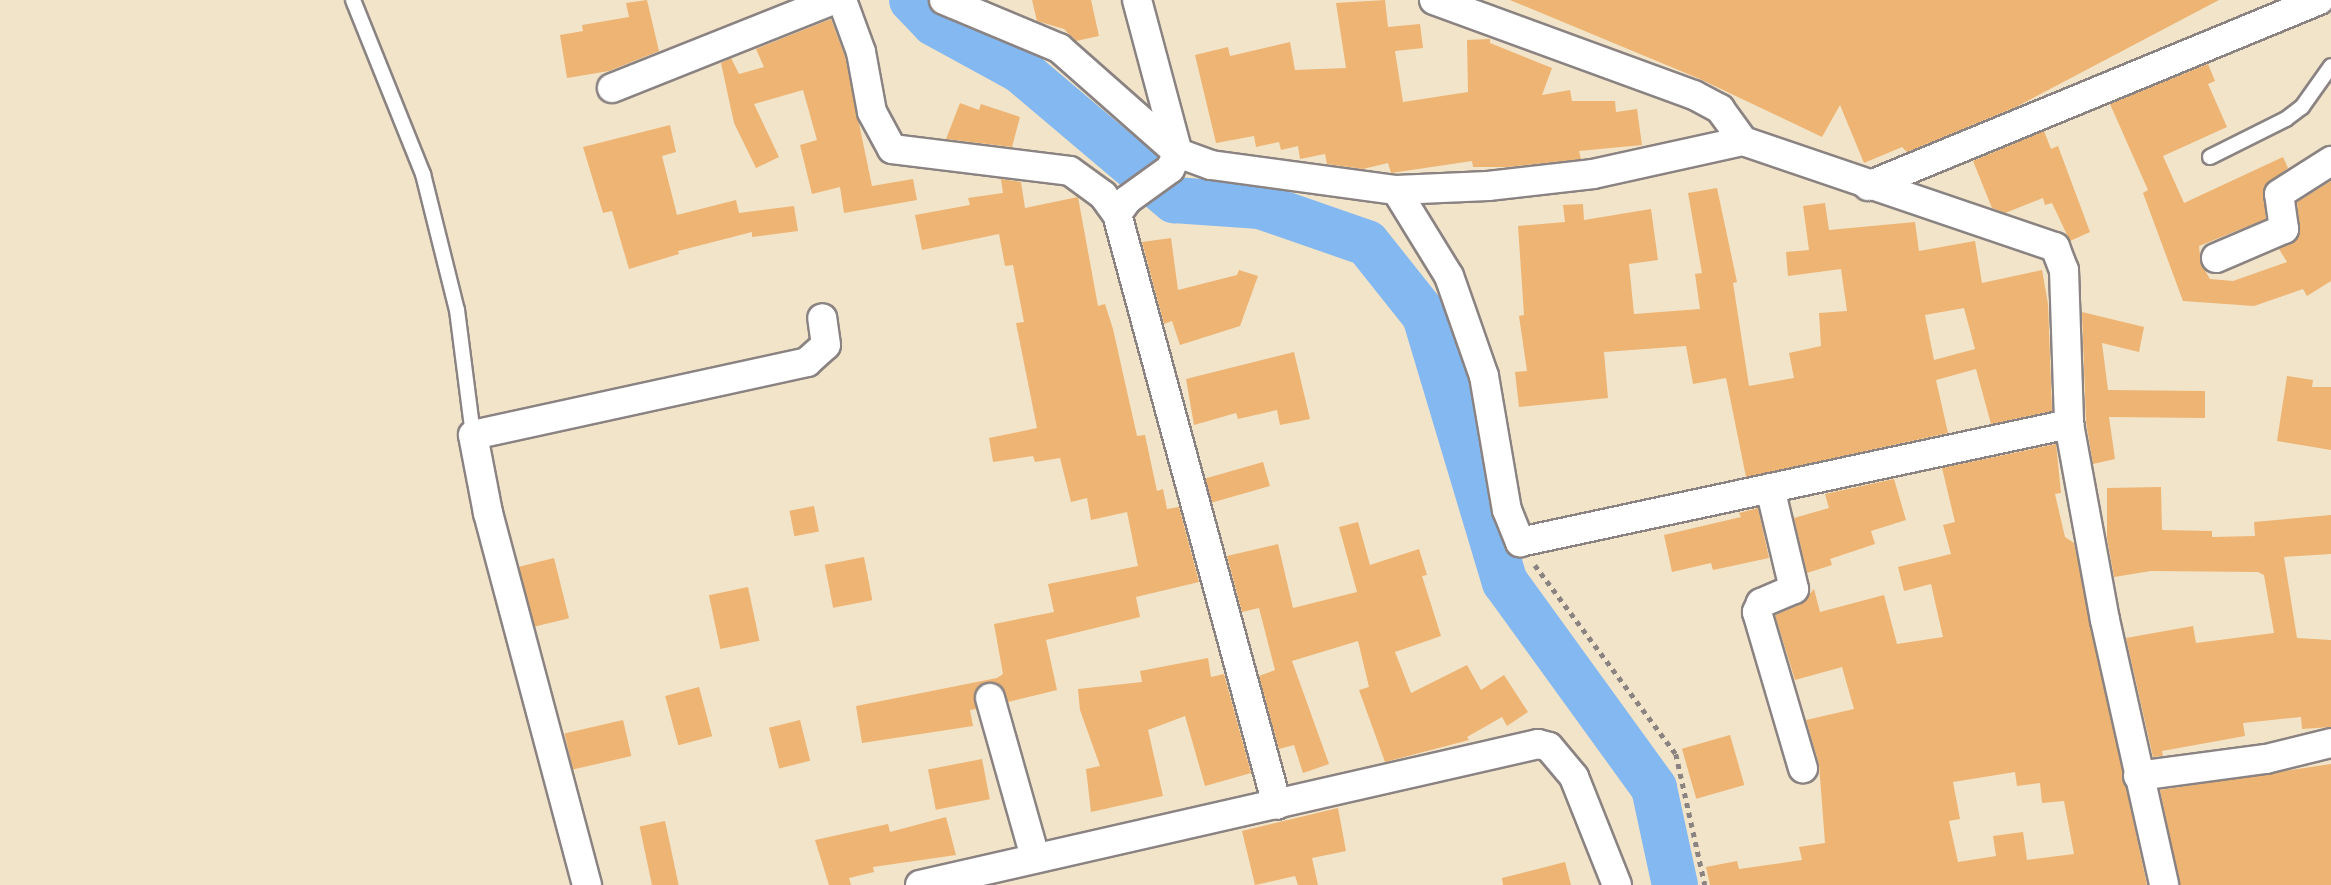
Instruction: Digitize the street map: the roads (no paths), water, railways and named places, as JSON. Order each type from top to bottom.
[{"type":"street","points":[[612,88],[834,0]]},
{"type":"street","points":[[842,0],[861,52],[872,112],[892,149],[1070,171],[1122,207],[1277,805]]},
{"type":"street","points":[[944,0],[1059,48],[1174,161],[1396,190],[1593,174],[1743,141],[2058,251],[2064,271],[2069,424],[2138,776],[2164,885]]},
{"type":"street","points":[[1137,0],[1174,161]]},
{"type":"street","points":[[1434,0],[1694,95],[1720,109],[1743,141]]},
{"type":"street","points":[[1868,186],[2319,0]]},
{"type":"street","points":[[2216,258],[2284,229],[2279,194],[2331,160]]},
{"type":"street","points":[[1122,207],[1174,161]]},
{"type":"street","points":[[1396,190],[1449,276],[1484,376],[1503,490],[1520,542],[2069,424]]},
{"type":"street","points":[[586,885],[488,513],[473,435],[807,362],[826,345],[822,318]]},
{"type":"street","points":[[1770,488],[1794,589],[1761,603],[1757,612],[1803,768]]},
{"type":"street","points":[[990,698],[1035,858]]},
{"type":"street","points":[[2138,776],[2266,758],[2331,743]]},
{"type":"street","points":[[920,885],[1277,805],[1528,744],[1545,745],[1574,777],[1617,885]]},
{"type":"lane","points":[[353,0],[424,174],[457,310],[473,435]]},
{"type":"lane","points":[[2210,157],[2286,119],[2302,107],[2331,66]]},
{"type":"waterway","points":[[912,0],[934,23],[1020,70],[1174,200],[1260,206],[1367,243],[1425,316],[1505,582],[1654,788],[1675,885]]}]
